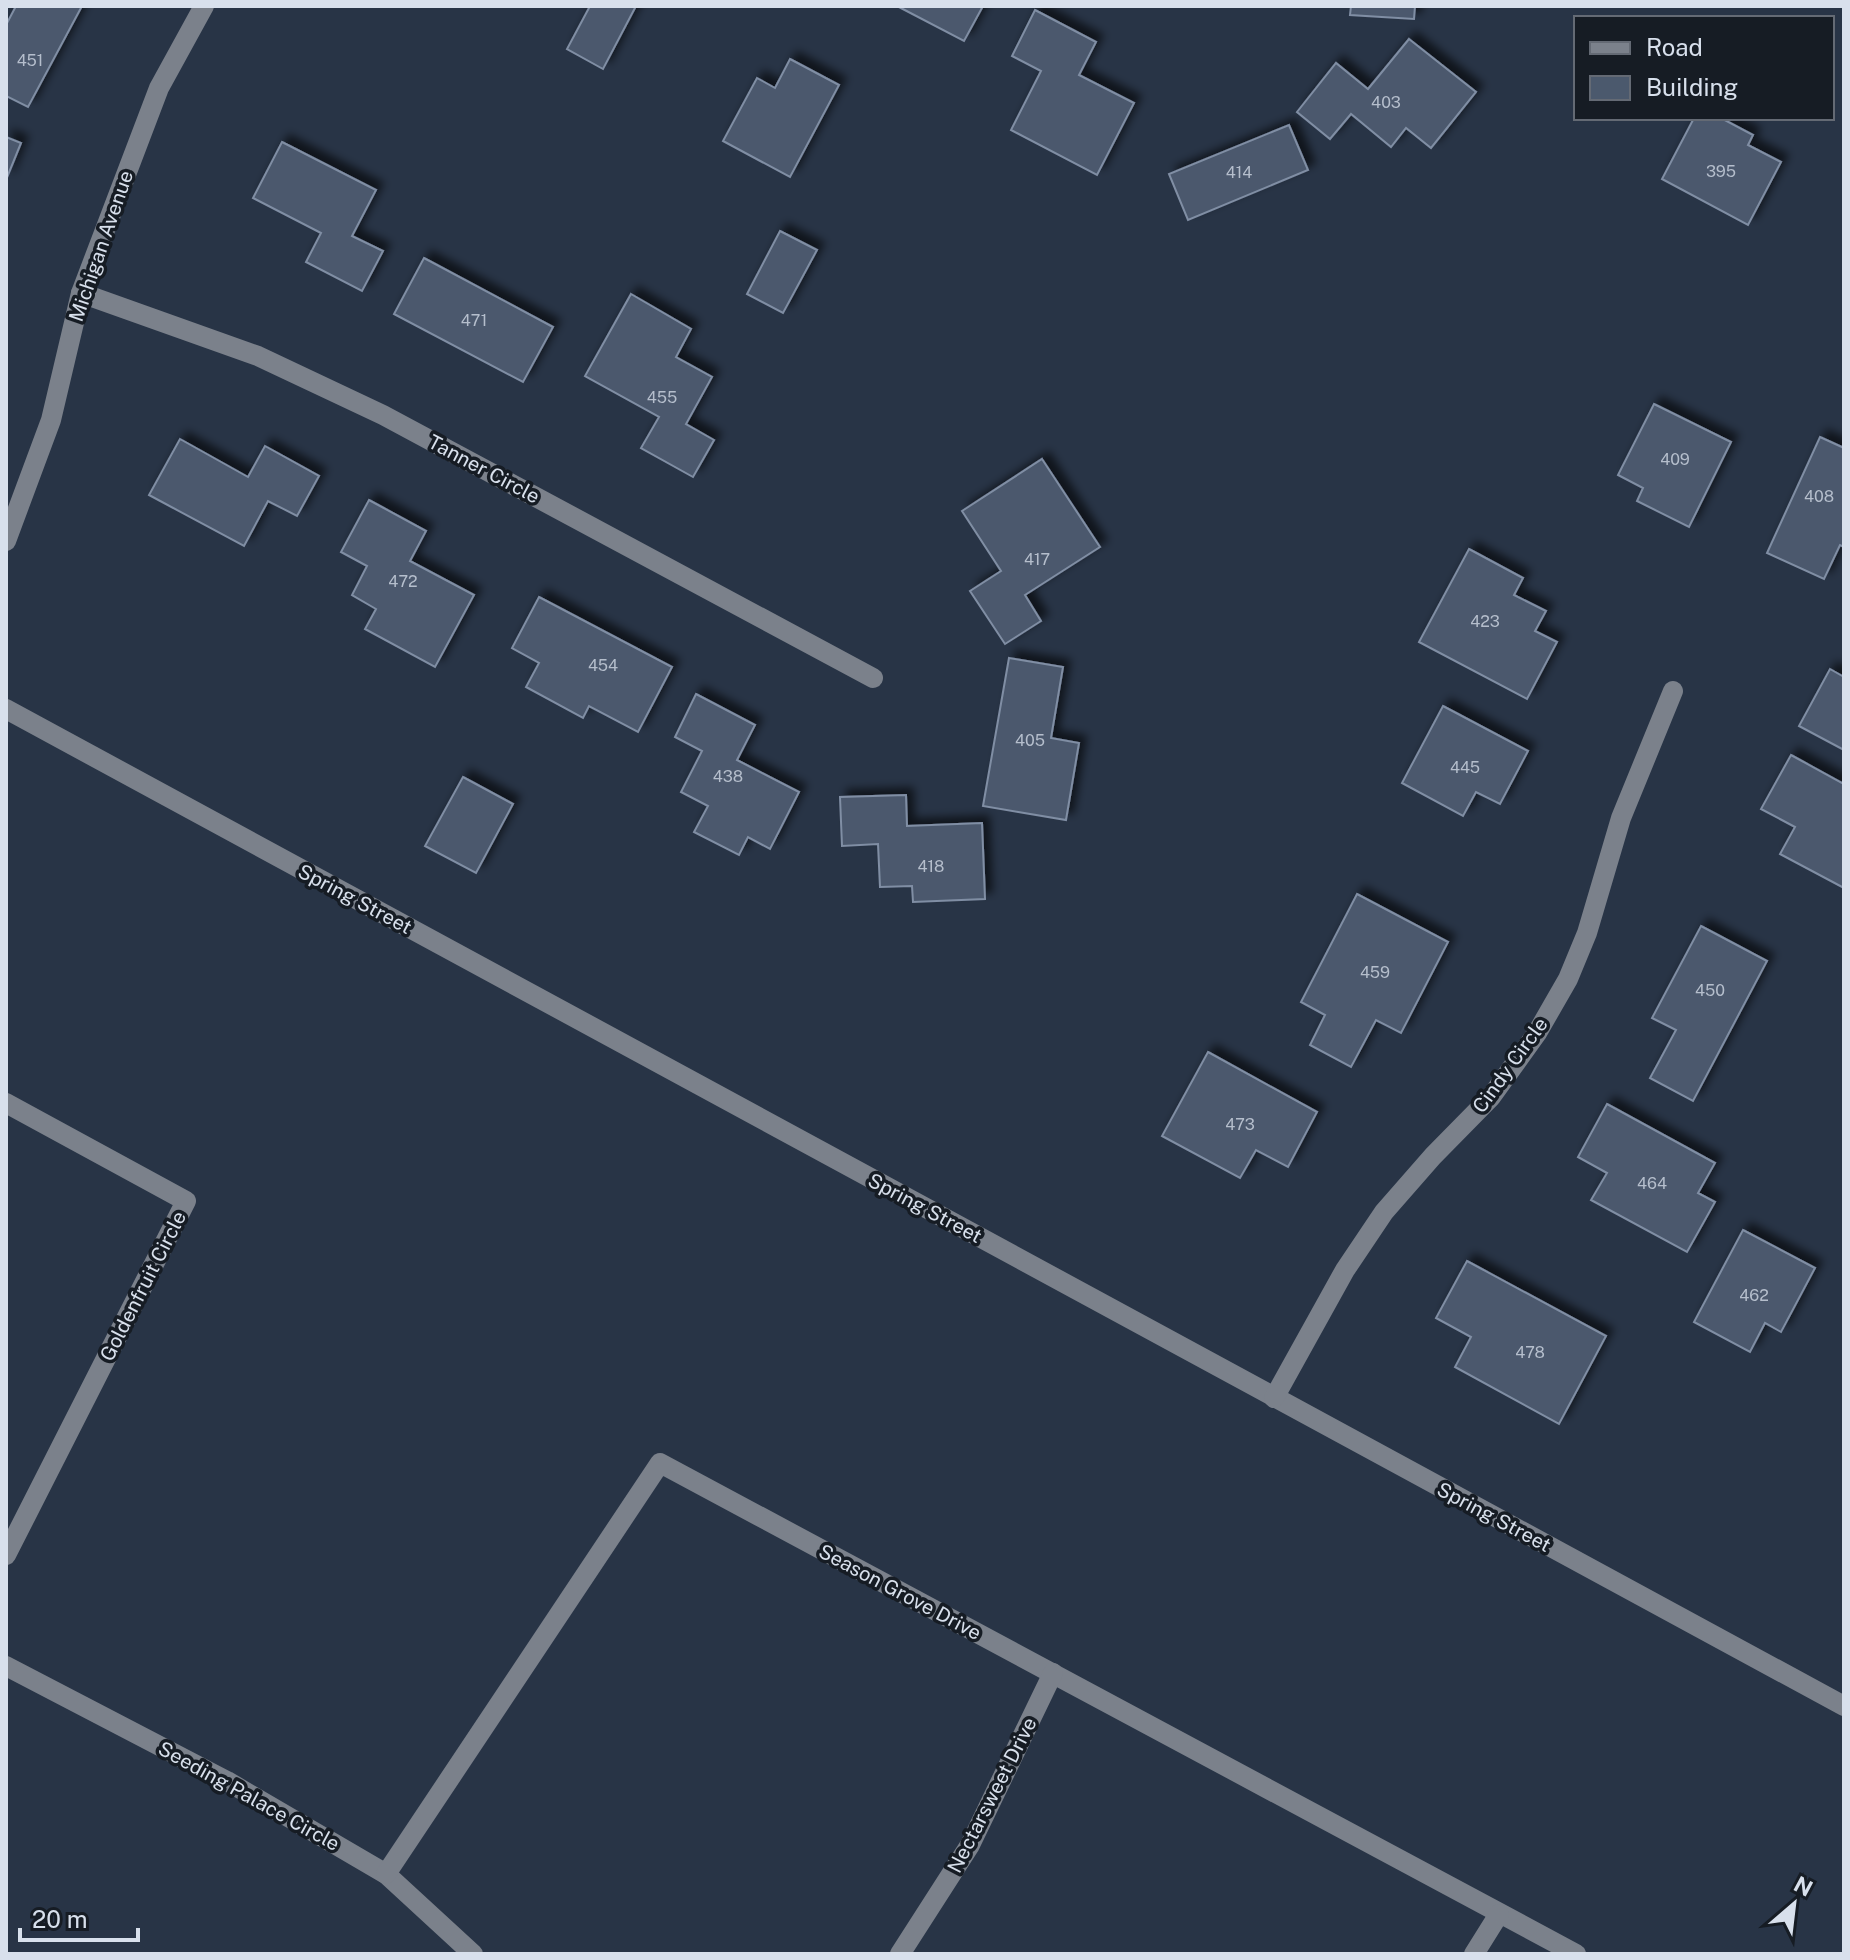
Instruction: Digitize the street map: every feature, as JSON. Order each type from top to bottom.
[{"type":"street","name":"Michigan Avenue","points":[[6,541],[51,420],[81,293],[159,88],[204,6]]},
{"type":"street","name":"Tanner Circle","points":[[81,293],[258,356],[383,415],[873,678]]},
{"type":"street","name":"Cindy Circle","points":[[1274,1398],[1345,1270],[1384,1212],[1491,1097],[1537,1033],[1568,979],[1587,933],[1621,818],[1673,691]]},
{"type":"street","name":"Spring Street","points":[[6,709],[1844,1706]]},
{"type":"street","name":"Goldenfruit Circle","points":[[6,1103],[186,1201],[6,1555]]},
{"type":"street","name":"Season Grove Drive","points":[[386,1874],[660,1463],[1576,1954]]},
{"type":"street","name":"Seeding Palace Circle","points":[[6,1666],[227,1781],[386,1874],[473,1954]]},
{"type":"street","name":"Nectarsweet Drive","points":[[900,1954],[970,1845],[1053,1673]]},
{"type":"street","points":[[1474,1954],[1499,1914]]},
{"type":"building","points":[[16,6],[82,6],[28,107],[6,96],[6,25]]},
{"type":"building","points":[[590,6],[636,6],[603,69],[567,49]]},
{"type":"building","points":[[897,6],[983,6],[964,41]]},
{"type":"building","points":[[1351,6],[1415,6],[1414,19],[1350,15]]},
{"type":"building","points":[[1035,10],[1096,42],[1079,75],[1134,103],[1097,175],[1011,130],[1041,71],[1012,56]]},
{"type":"building","points":[[1409,39],[1476,92],[1431,148],[1406,128],[1391,147],[1351,114],[1330,139],[1297,112],[1336,63],[1368,89]]},
{"type":"building","points":[[790,59],[839,85],[790,177],[723,141],[757,78],[775,88]]},
{"type":"building","points":[[1693,120],[1725,120],[1753,135],[1748,145],[1781,162],[1748,225],[1662,179]]},
{"type":"building","points":[[1289,125],[1308,170],[1188,220],[1169,174]]},
{"type":"building","points":[[6,137],[21,143],[6,180]]},
{"type":"building","points":[[282,142],[376,190],[352,236],[383,251],[362,291],[306,262],[321,233],[253,198]]},
{"type":"building","points":[[780,231],[817,250],[783,313],[747,294]]},
{"type":"building","points":[[424,258],[553,327],[523,382],[394,314]]},
{"type":"building","points":[[631,294],[691,329],[676,357],[712,377],[686,424],[714,440],[693,477],[641,448],[659,417],[585,376]]},
{"type":"building","points":[[1654,404],[1731,442],[1689,527],[1637,501],[1643,488],[1618,475]]},
{"type":"building","points":[[1820,437],[1844,448],[1844,547],[1840,545],[1824,579],[1767,553]]},
{"type":"building","points":[[180,439],[248,477],[265,446],[319,476],[297,516],[268,501],[244,546],[149,495]]},
{"type":"building","points":[[1042,459],[1100,547],[1025,595],[1041,621],[1005,644],[970,591],[1001,571],[962,511]]},
{"type":"building","points":[[369,500],[426,531],[410,561],[474,595],[435,667],[365,629],[376,609],[352,595],[367,566],[341,552]]},
{"type":"building","points":[[1469,549],[1523,578],[1514,595],[1546,611],[1535,631],[1557,642],[1527,699],[1419,642]]},
{"type":"building","points":[[539,597],[672,667],[638,732],[589,706],[583,718],[526,687],[539,663],[512,648]]},
{"type":"building","points":[[1009,658],[1063,667],[1051,738],[1079,743],[1066,820],[983,806]]},
{"type":"building","points":[[1830,669],[1844,677],[1844,750],[1799,726]]},
{"type":"building","points":[[696,694],[755,725],[737,760],[799,792],[770,849],[748,837],[739,855],[694,832],[708,806],[681,792],[702,751],[675,737]]},
{"type":"building","points":[[1443,706],[1528,751],[1500,804],[1476,792],[1463,816],[1402,783]]},
{"type":"building","points":[[1791,755],[1844,784],[1844,888],[1780,854],[1795,827],[1761,809]]},
{"type":"building","points":[[463,777],[513,804],[476,873],[425,846]]},
{"type":"building","points":[[906,795],[907,826],[982,823],[985,899],[913,902],[912,886],[880,887],[878,844],[842,846],[840,797]]},
{"type":"building","points":[[1357,894],[1448,942],[1401,1033],[1376,1020],[1351,1067],[1310,1045],[1325,1015],[1301,1002]]},
{"type":"building","points":[[1701,926],[1767,961],[1693,1101],[1650,1078],[1676,1030],[1652,1018]]},
{"type":"building","points":[[1208,1052],[1317,1112],[1288,1167],[1256,1150],[1240,1178],[1162,1136]]},
{"type":"building","points":[[1607,1104],[1715,1163],[1698,1193],[1715,1202],[1687,1252],[1591,1200],[1607,1173],[1578,1157]]},
{"type":"building","points":[[1743,1230],[1815,1268],[1781,1332],[1765,1323],[1750,1352],[1694,1322]]},
{"type":"building","points":[[1467,1261],[1606,1336],[1559,1424],[1455,1367],[1471,1337],[1436,1318]]}]
